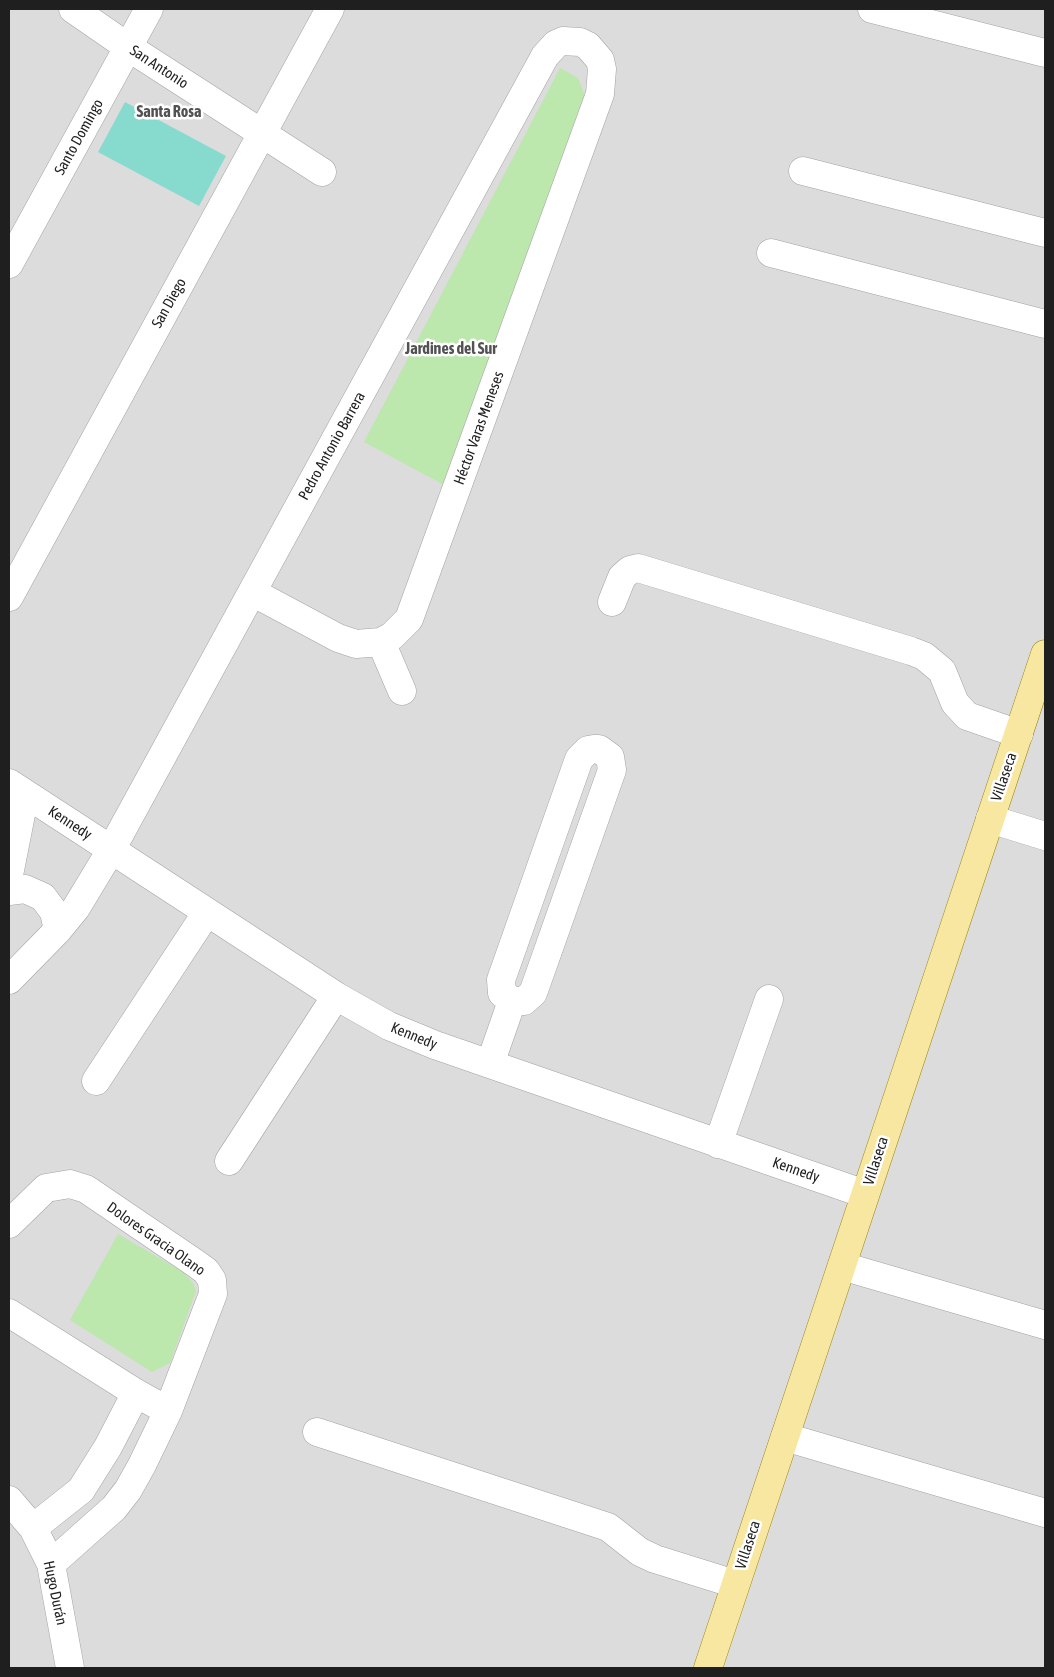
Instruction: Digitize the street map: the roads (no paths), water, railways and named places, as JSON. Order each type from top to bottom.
[{"type":"main road","name":"Villaseca","points":[[708,1668],[1045,654]]},
{"type":"street","name":"San Antonio","points":[[73,9],[128,47],[322,172]]},
{"type":"street","name":"Santo Domingo","points":[[9,264],[149,9]]},
{"type":"street","name":"San Diego","points":[[9,597],[330,9]]},
{"type":"street","points":[[872,9],[1045,53]]},
{"type":"street","name":"Héctor Varas Meneses","points":[[381,642],[402,628],[414,608],[600,94],[602,70],[594,53],[580,42],[563,41],[556,44]]},
{"type":"street","name":"Pedro Antonio Barrera","points":[[9,980],[58,930],[76,908],[111,850],[545,56],[556,44]]},
{"type":"street","points":[[803,171],[1045,233]]},
{"type":"street","points":[[771,253],[1045,324]]},
{"type":"street","points":[[612,602],[622,577],[630,570],[638,568],[912,651],[924,656],[942,671],[955,703],[967,716],[1018,734]]},
{"type":"street","points":[[252,592],[346,642],[369,645],[381,642],[402,691]]},
{"type":"street","points":[[600,749],[610,757],[612,770],[575,873],[533,993],[524,1001],[512,1001],[502,993],[501,980],[580,759],[588,750],[600,749]]},
{"type":"street","points":[[9,875],[17,789]]},
{"type":"street","name":"Kennedy","points":[[17,789],[336,996],[389,1026],[490,1064],[865,1194]]},
{"type":"street","points":[[990,819],[1045,836]]},
{"type":"street","points":[[543,861],[575,873]]},
{"type":"street","points":[[9,891],[25,889],[44,897],[54,912],[58,930]]},
{"type":"street","points":[[96,1081],[207,912]]},
{"type":"street","points":[[229,1162],[336,996]]},
{"type":"street","points":[[718,1144],[769,999]]},
{"type":"street","points":[[490,1064],[512,1001]]},
{"type":"street","name":"Dolores Gracia Olano","points":[[9,1224],[46,1188],[70,1184],[86,1190],[206,1271],[212,1280],[213,1294],[168,1411],[128,1490],[95,1527],[51,1564]]},
{"type":"street","points":[[842,1266],[1045,1325]]},
{"type":"street","points":[[9,1313],[168,1411]]},
{"type":"street","points":[[33,1528],[81,1490],[108,1447],[136,1393]]},
{"type":"street","points":[[317,1432],[600,1524],[616,1531],[640,1552],[655,1559],[736,1584]]},
{"type":"street","points":[[784,1437],[1045,1513]]},
{"type":"street","name":"Hugo Durán","points":[[9,1500],[33,1528],[51,1564],[70,1668]]},
{"type":"district","name":"Santa Rosa","points":[[169,112]]},
{"type":"district","name":"Jardines del Sur","points":[[451,349]]}]
